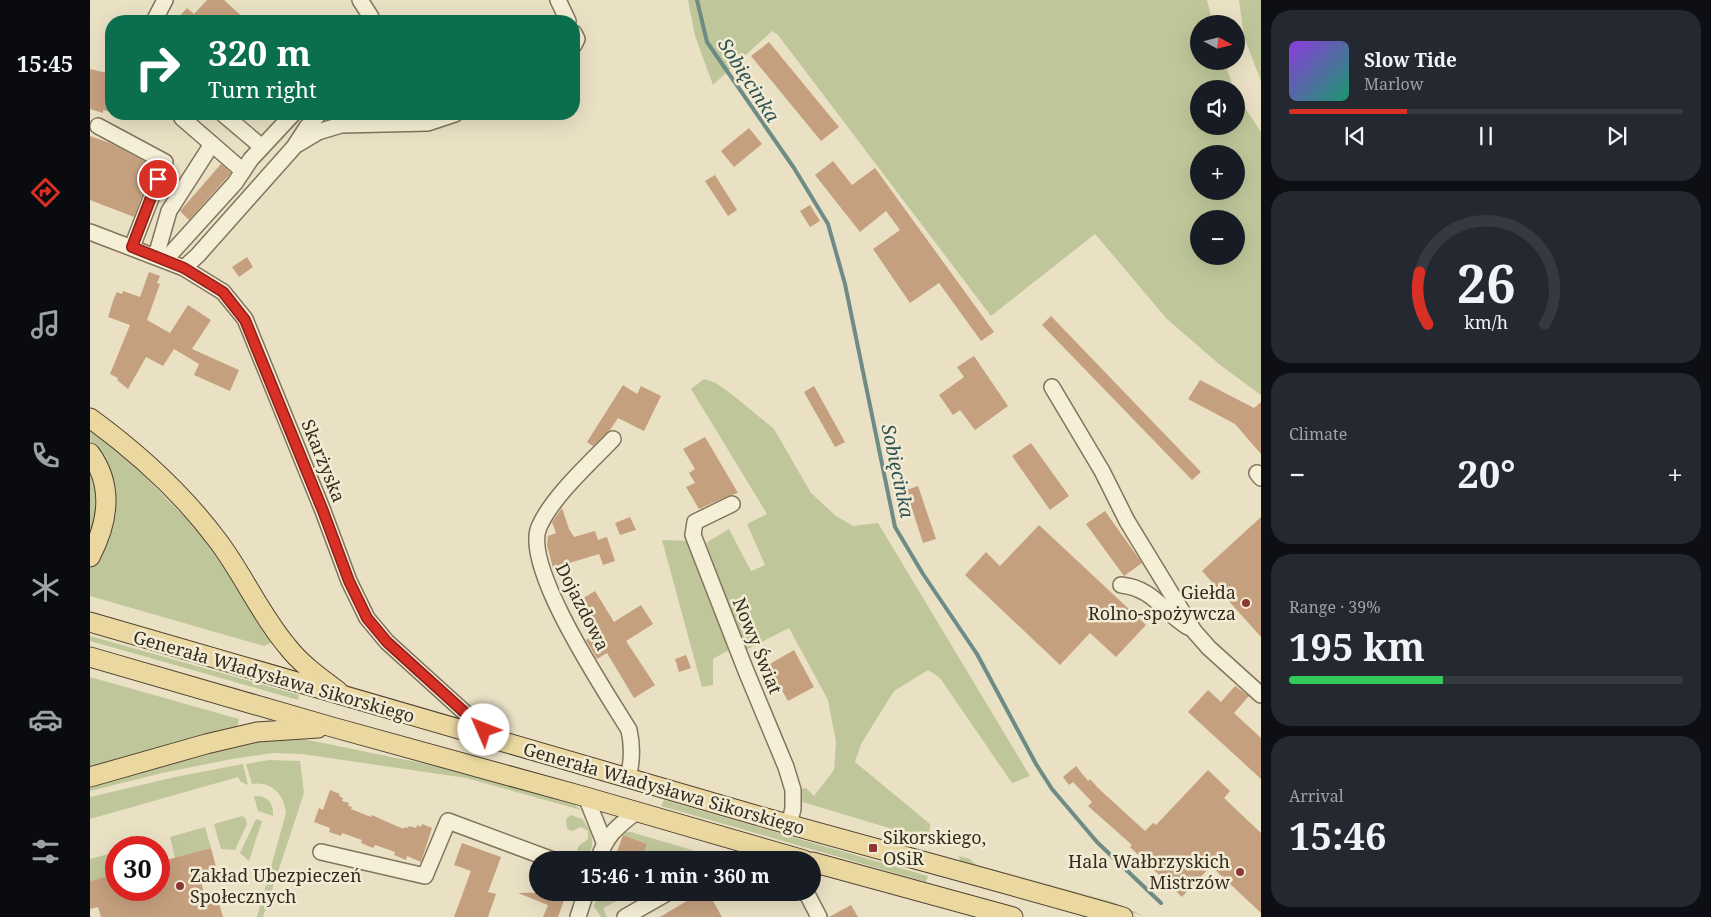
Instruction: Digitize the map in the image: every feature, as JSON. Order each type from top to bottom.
[{"type":"main road","points":[[90,418],[120,442],[189,505],[219,543],[285,644],[311,671],[351,700]]},
{"type":"main road","points":[[90,453],[103,476],[106,502],[101,535],[90,557]]},
{"type":"main road","name":"Generała Władysława Sikorskiego","points":[[90,622],[351,700],[1123,917]]},
{"type":"main road","name":"Generała Władysława Sikorskiego","points":[[90,657],[773,851]]},
{"type":"main road","points":[[310,720],[320,690]]},
{"type":"main road","points":[[90,777],[206,744],[257,732],[332,727]]},
{"type":"main road","name":"Generała Władysława Sikorskiego","points":[[821,864],[1013,917]]},
{"type":"street","points":[[157,15],[166,0]]},
{"type":"street","points":[[360,0],[370,15]]},
{"type":"street","points":[[558,0],[565,15]]},
{"type":"street","points":[[184,120],[243,171]]},
{"type":"street","points":[[230,120],[262,147]]},
{"type":"street","points":[[161,258],[235,182],[262,147],[287,120]]},
{"type":"street","points":[[184,268],[198,255],[294,147],[313,120]]},
{"type":"street","points":[[329,128],[335,120]]},
{"type":"street","points":[[294,147],[329,128],[349,124],[428,123],[437,120]]},
{"type":"street","points":[[98,126],[165,162],[132,247]]},
{"type":"street","points":[[161,258],[169,211],[212,144]]},
{"type":"street","name":"Skarżyska","points":[[90,232],[184,268],[223,292],[245,320],[323,511],[349,581],[367,618],[387,642],[497,741]]},
{"type":"street","points":[[1052,387],[1102,471],[1127,521],[1194,632],[1261,695]]},
{"type":"street","name":"Dojazdowa","points":[[612,439],[547,514],[538,528],[537,539],[540,566],[567,626],[628,730],[632,750],[628,779]]},
{"type":"street","name":"Nowy Świat","points":[[732,504],[695,522],[693,535],[786,767],[793,790],[793,809],[789,824]]},
{"type":"street","points":[[1121,585],[1132,586],[1155,598],[1180,623],[1194,632]]},
{"type":"street","points":[[586,797],[604,842]]},
{"type":"street","points":[[601,851],[604,842],[614,830],[637,812]]},
{"type":"street","points":[[321,852],[425,876],[448,821],[529,851]]},
{"type":"street","points":[[578,917],[583,901]]},
{"type":"street","points":[[625,917],[653,901]]},
{"type":"street","points":[[811,901],[819,917]]},
{"type":"green space","points":[[688,0],[1207,0],[1211,15],[1190,15],[1190,70],[1227,70],[1231,80],[1190,80],[1190,135],[1245,135],[1245,108],[1261,132],[1261,395],[1220,365],[1167,319],[1095,234],[991,316],[778,35],[772,31],[713,85],[695,36]]},
{"type":"green space","points":[[1239,0],[1261,0],[1261,81],[1245,40],[1245,15],[1241,15]]},
{"type":"green space","points":[[704,379],[716,383],[774,429],[811,493],[836,516],[853,526],[878,523],[1030,776],[1012,783],[940,678],[928,670],[894,691],[861,744],[855,762],[930,824],[929,840],[799,801],[798,789],[806,788],[814,796],[834,770],[836,742],[828,700],[789,628],[744,651],[706,543],[729,529],[751,571],[765,565],[747,524],[767,514],[691,389]]},
{"type":"green space","points":[[90,429],[110,441],[212,545],[277,640],[264,646],[90,596],[90,568],[104,547],[113,524],[115,502],[111,476],[102,456],[90,440]]},
{"type":"green space","points":[[90,464],[102,504],[90,542]]},
{"type":"green space","points":[[662,540],[692,541],[729,650],[713,659],[713,685],[702,687]]},
{"type":"green space","points":[[90,636],[299,695],[298,700],[90,641]]},
{"type":"green space","points":[[90,677],[239,719],[237,727],[90,768]]},
{"type":"green space","points":[[298,738],[451,769],[575,805],[581,810],[466,778],[302,754],[273,753],[232,759],[162,773],[90,791],[90,785],[254,741]]},
{"type":"green space","points":[[269,760],[300,761],[304,793],[263,917],[257,917],[286,813],[283,800],[275,790],[265,785],[252,784],[246,764]]},
{"type":"green space","points":[[243,764],[248,785],[241,782],[238,777],[90,819],[90,797],[175,777]]},
{"type":"green space","points":[[254,796],[266,798],[269,801],[273,816],[258,811]]},
{"type":"green space","points":[[664,800],[928,876],[926,882],[661,806]]},
{"type":"green space","points":[[571,815],[582,819],[592,837],[590,851],[578,851],[579,846],[588,839],[588,831],[581,827],[572,831],[567,829],[566,819]]},
{"type":"green space","points":[[242,816],[246,819],[247,824],[235,850],[221,849],[214,824]]},
{"type":"green space","points":[[256,819],[262,821],[249,861],[240,853]]},
{"type":"green space","points":[[205,827],[211,848],[175,858],[170,837]]},
{"type":"green space","points":[[626,832],[631,832],[695,851],[644,851],[647,844],[623,835]]},
{"type":"green space","points":[[105,855],[105,877],[90,881],[90,859]]},
{"type":"green space","points":[[958,856],[968,858],[977,865],[1113,902],[1144,916],[962,863]]},
{"type":"green space","points":[[596,901],[617,901],[603,908],[607,917],[601,917],[594,906]]},
{"type":"building","points":[[207,0],[224,0],[240,15],[181,15],[187,8],[194,14]]},
{"type":"building","points":[[769,42],[839,127],[821,141],[751,56]]},
{"type":"building","points":[[90,69],[105,73],[105,110],[103,110],[103,113],[90,109]]},
{"type":"building","points":[[749,128],[762,144],[734,167],[721,151]]},
{"type":"building","points":[[90,136],[110,143],[153,166],[134,217],[90,200]]},
{"type":"building","points":[[833,161],[852,185],[875,168],[994,332],[981,341],[939,283],[910,303],[873,249],[900,230],[886,211],[860,232],[815,175]]},
{"type":"building","points":[[221,164],[231,173],[189,220],[180,211]]},
{"type":"building","points":[[715,175],[737,210],[728,216],[705,181]]},
{"type":"building","points":[[810,205],[820,221],[810,227],[800,211]]},
{"type":"building","points":[[247,257],[253,267],[239,277],[232,267]]},
{"type":"building","points":[[149,272],[160,276],[157,283],[160,284],[147,320],[170,333],[188,305],[211,320],[192,349],[239,370],[230,391],[194,375],[199,364],[174,349],[163,366],[146,357],[128,389],[117,380],[118,378],[110,374],[130,325],[108,317],[114,298],[117,292],[122,294],[123,291],[140,297]]},
{"type":"building","points":[[1051,316],[1201,472],[1192,480],[1042,325]]},
{"type":"building","points":[[974,356],[1008,406],[975,430],[960,410],[953,415],[939,395],[964,377],[957,367]]},
{"type":"building","points":[[1200,380],[1254,408],[1261,402],[1261,454],[1235,424],[1188,399]]},
{"type":"building","points":[[623,385],[637,394],[641,386],[661,396],[644,431],[618,418],[610,430],[593,446],[587,442]]},
{"type":"building","points":[[814,386],[845,442],[835,447],[804,392]]},
{"type":"building","points":[[705,437],[738,493],[699,509],[686,487],[695,483],[689,473],[695,469],[683,449]]},
{"type":"building","points":[[1031,443],[1069,496],[1050,510],[1012,456]]},
{"type":"building","points":[[918,486],[936,539],[923,543],[906,490]]},
{"type":"building","points":[[562,508],[569,529],[574,537],[595,531],[598,540],[607,537],[615,561],[603,565],[599,554],[553,568],[547,545],[548,536],[556,533],[552,522]]},
{"type":"building","points":[[1105,511],[1142,563],[1124,576],[1086,524]]},
{"type":"building","points":[[630,517],[636,530],[620,535],[615,523]]},
{"type":"building","name":"Giełda Rolno-spożywcza","points":[[1261,517],[1261,637],[1202,571]]},
{"type":"building","points":[[1039,525],[1146,625],[1116,657],[1090,633],[1060,665],[965,575],[986,552],[1000,566]]},
{"type":"building","points":[[595,591],[614,622],[641,605],[653,624],[626,641],[655,685],[634,698],[607,653],[597,659],[586,640],[594,635],[574,604]]},
{"type":"building","points":[[794,650],[814,687],[788,701],[768,665]]},
{"type":"building","points":[[686,655],[691,668],[679,672],[675,659]]},
{"type":"building","points":[[1235,686],[1249,696],[1234,713],[1261,738],[1261,779],[1188,712],[1208,690],[1221,702]]},
{"type":"building","points":[[1076,766],[1088,781],[1090,779],[1145,831],[1153,823],[1156,825],[1208,770],[1230,791],[1224,798],[1261,833],[1261,913],[1211,866],[1182,897],[1130,847],[1132,845],[1088,806],[1092,802],[1073,782],[1069,785],[1063,777]]},
{"type":"building","points":[[330,790],[340,794],[339,796],[343,798],[342,801],[349,803],[348,806],[352,807],[351,809],[371,817],[372,815],[404,829],[404,827],[408,828],[409,826],[416,828],[417,825],[421,827],[422,824],[432,828],[421,862],[407,856],[406,860],[394,855],[395,852],[375,845],[373,848],[361,843],[362,840],[342,833],[341,836],[329,832],[330,828],[314,822],[319,808],[323,810]]},
{"type":"building","points":[[623,835],[647,844],[644,851],[617,851]]},
{"type":"building","points":[[462,843],[501,857],[488,892],[496,894],[488,917],[454,917],[471,871],[454,865]]},
{"type":"building","name":"Zakład Ubezpieczeń Społecznych","points":[[211,848],[218,874],[200,879],[206,899],[217,896],[223,917],[101,917],[98,907],[90,909],[90,881],[105,877],[105,901],[170,901],[170,859]]},
{"type":"building","points":[[518,893],[529,893],[529,897]]},
{"type":"building","points":[[538,901],[564,901],[558,917],[543,917],[548,905]]},
{"type":"building","points":[[687,901],[713,901],[722,917],[660,917]]},
{"type":"building","points":[[851,905],[858,917],[829,917]]},
{"type":"waterway","name":"Sobięcinka","points":[[697,0],[707,42],[794,168],[828,224],[845,284],[895,527],[923,574],[977,654],[1036,764],[1052,789],[1097,842],[1161,903]]},
{"type":"place","name":"Giełda Rolno-spożywcza","points":[[1246,603]]},
{"type":"place","name":"Sikorskiego, OSiR","points":[[873,848]]},
{"type":"place","name":"Hala Wałbrzyskich Mistrzów","points":[[1240,872]]},
{"type":"place","name":"Zakład Ubezpieczeń Społecznych","points":[[180,886]]},
{"type":"route","points":[[158,179],[132,247],[184,268],[223,292],[245,320],[279,400],[349,581],[367,618],[387,642],[484,730]]}]
